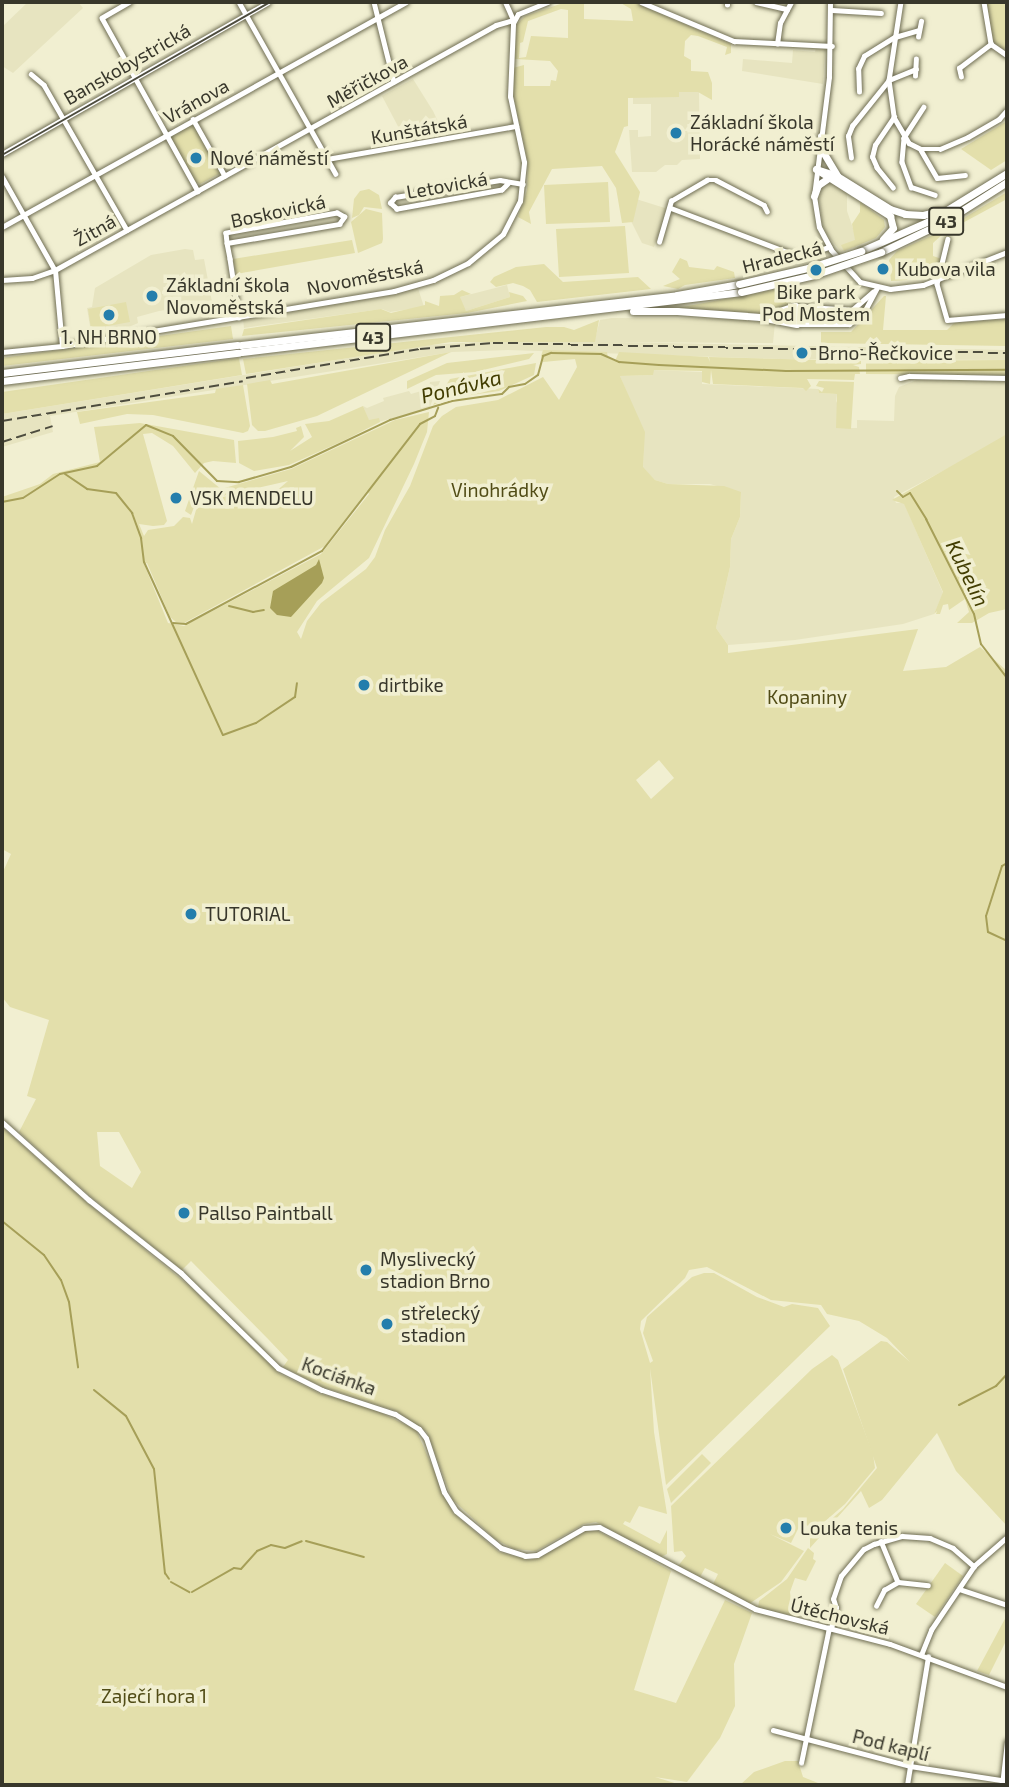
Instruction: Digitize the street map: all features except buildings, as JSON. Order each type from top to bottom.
[{"type":"highway","points":[[821,136],[823,152],[837,176]]},
{"type":"highway","points":[[816,169],[837,176],[890,209],[905,214],[931,214],[963,202]]},
{"type":"highway","points":[[816,169],[827,179],[890,216],[894,223],[892,231],[879,246]]},
{"type":"highway","name":"Hradecká","points":[[545,314],[740,288],[808,268],[879,246],[963,202],[1007,173]]},
{"type":"highway","points":[[814,196],[818,185],[827,179]]},
{"type":"highway","name":"Hradecká","points":[[545,314],[597,312],[803,278],[944,222],[1007,182]]},
{"type":"highway","points":[[760,317],[794,306]]},
{"type":"highway","points":[[597,312],[677,311],[760,317],[796,324]]},
{"type":"highway","name":"43","points":[[2,373],[545,314]]},
{"type":"highway","name":"43","points":[[2,383],[35,376],[239,349]]},
{"type":"street","points":[[130,2],[102,18],[198,191],[225,176],[193,118]]},
{"type":"street","points":[[239,2],[336,174]]},
{"type":"street","name":"Banskobystrická","points":[[2,153],[268,2]]},
{"type":"street","points":[[374,2],[394,82]]},
{"type":"street","name":"Vránova","points":[[2,227],[193,118],[406,2]]},
{"type":"street","points":[[505,2],[513,20],[522,12],[548,2]]},
{"type":"street","points":[[641,2],[734,41],[832,46]]},
{"type":"street","points":[[756,2],[787,9]]},
{"type":"street","points":[[777,44],[790,2]]},
{"type":"street","points":[[831,2],[832,46],[814,196],[817,220],[829,247],[854,278],[877,288],[903,289],[939,279],[1007,252]]},
{"type":"street","points":[[901,2],[889,80],[894,117],[904,138],[921,149],[937,177],[965,175]]},
{"type":"street","points":[[984,2],[991,44],[1007,55]]},
{"type":"street","points":[[832,10],[881,13]]},
{"type":"street","name":"Měřičkova","points":[[225,176],[496,25],[513,20]]},
{"type":"street","name":"Novoměstská","points":[[2,352],[62,346],[399,290],[454,271],[480,255],[503,234],[517,210],[524,184],[524,162],[510,96],[513,20]]},
{"type":"street","points":[[918,37],[921,21]]},
{"type":"street","points":[[859,92],[861,61],[895,37],[919,30]]},
{"type":"street","points":[[961,77],[959,68],[991,44]]},
{"type":"street","points":[[850,158],[848,131],[889,80],[916,73],[916,59]]},
{"type":"street","points":[[31,74],[44,85],[127,230]]},
{"type":"street","points":[[924,107],[904,138],[902,162],[909,183],[915,190],[935,195]]},
{"type":"street","points":[[921,149],[940,149],[961,140],[999,119],[1007,110]]},
{"type":"street","points":[[893,188],[872,157],[873,149],[894,117]]},
{"type":"street","name":"Kunštátská","points":[[327,159],[516,126]]},
{"type":"street","points":[[2,176],[55,270],[62,346]]},
{"type":"street","name":"Letovická","points":[[508,184],[502,190],[397,209],[390,203],[395,197],[500,180],[508,184],[524,184]]},
{"type":"street","points":[[659,242],[676,197],[713,180],[764,205],[767,211]]},
{"type":"street","name":"Žitná","points":[[2,280],[41,276],[55,270],[198,191]]},
{"type":"street","points":[[671,208],[800,257],[829,247]]},
{"type":"street","name":"Boskovická","points":[[227,243],[339,224],[344,217],[334,213],[226,233],[227,243],[239,317]]},
{"type":"street","points":[[948,239],[938,288],[949,321],[1007,315]]},
{"type":"street","points":[[877,288],[864,312],[849,324],[796,324],[794,306],[852,310],[877,288]]},
{"type":"street","points":[[900,378],[1007,378]]},
{"type":"street","name":"Kociánka","points":[[2,1122],[89,1200],[181,1273],[278,1368],[322,1390],[389,1411],[419,1429],[428,1443],[444,1492],[456,1511],[501,1549],[525,1556],[537,1555],[592,1526],[669,1566]]},
{"type":"street","points":[[801,1763],[836,1608],[833,1599],[841,1576],[864,1549],[902,1536],[930,1538],[953,1548],[974,1566]]},
{"type":"street","points":[[921,1655],[931,1630],[974,1566],[1007,1537]]},
{"type":"street","points":[[881,1541],[898,1582]]},
{"type":"street","name":"Útěchovská","points":[[669,1566],[755,1609],[928,1657],[1007,1687]]},
{"type":"street","points":[[876,1606],[884,1590],[898,1582],[928,1585]]},
{"type":"street","points":[[959,1589],[1007,1605]]},
{"type":"street","points":[[907,1785],[928,1657]]},
{"type":"street","name":"Pod kaplí","points":[[774,1730],[910,1766],[1004,1782]]},
{"type":"street","points":[[1004,1782],[1007,1742]]},
{"type":"shaded area","points":[[28,2],[78,2],[83,8],[13,73],[2,66],[2,27]]},
{"type":"shaded area","points":[[816,48],[825,48],[823,84],[742,71],[743,59],[792,63],[793,50],[815,52]]},
{"type":"shaded area","points":[[413,79],[433,111],[444,134],[442,136],[418,140],[401,132],[382,96]]},
{"type":"shaded area","name":"Základní škola Horácké náměstí","points":[[679,92],[699,92],[700,159],[665,165],[656,172],[632,172],[629,130],[638,130],[638,137],[651,136],[651,104],[633,104],[633,97],[678,97]]},
{"type":"shaded area","points":[[823,183],[833,184],[847,193],[847,211],[856,237],[856,247],[841,252],[826,233],[822,223],[819,191]]},
{"type":"shaded area","points":[[636,199],[668,209],[654,247],[642,243],[631,221]]},
{"type":"shaded area","name":"Základní škola Novoměstská","points":[[193,250],[195,260],[204,259],[212,302],[207,303],[208,308],[202,309],[201,304],[159,311],[137,317],[138,323],[131,326],[91,332],[87,308],[92,307],[95,288],[151,255]]},
{"type":"shaded area","points":[[507,285],[510,297],[466,311],[461,304],[460,297]]},
{"type":"shaded area","points":[[418,288],[424,307],[390,312],[382,309],[244,328],[243,319]]},
{"type":"shaded area","points":[[755,319],[775,323],[773,343],[614,342],[1007,350],[1007,360],[781,359],[508,350],[452,352],[50,416],[53,432],[2,447],[2,414],[429,345],[508,340],[594,342],[600,320]]},
{"type":"shaded area","points":[[653,370],[702,372],[702,384],[818,389],[819,393],[837,394],[836,401],[851,428],[857,428],[857,420],[894,421],[895,396],[899,387],[917,380],[1007,382],[1007,437],[894,497],[896,503],[904,503],[943,593],[934,614],[903,624],[795,640],[728,645],[716,628],[730,567],[731,539],[740,517],[741,493],[710,484],[668,484],[655,480],[643,468],[644,433],[620,376],[653,375]]},
{"type":"shaded area","points":[[440,381],[429,409],[370,424],[363,406],[367,408],[384,401],[383,398],[428,389],[430,382]]},
{"type":"shaded area","points":[[319,559],[324,578],[322,583],[291,617],[277,615],[270,608],[273,591],[316,565]]},
{"type":"green space","points":[[566,2],[592,2],[584,4],[584,19],[633,21],[631,9],[619,2],[633,2],[731,44],[731,53],[725,55],[727,47],[698,36],[691,35],[685,41],[684,56],[691,60],[691,71],[708,72],[712,83],[712,100],[698,92],[679,92],[679,97],[628,98],[628,126],[624,127],[615,152],[640,192],[633,222],[622,223],[616,188],[602,166],[552,169],[529,212],[531,224],[518,217],[527,190],[528,163],[513,93],[513,68],[524,65],[524,86],[550,86],[551,80],[556,81],[558,71],[550,61],[515,59],[517,24],[525,16]],"holes":[[[561,9],[568,10],[568,38],[531,36],[526,57],[519,58],[520,43],[523,42],[528,21]]]},
{"type":"green space","points":[[987,2],[1007,2],[1007,52],[992,42]]},
{"type":"green space","points":[[1007,121],[1007,160],[991,170],[961,149]]},
{"type":"green space","points":[[193,122],[221,173],[200,184],[195,182],[168,136]]},
{"type":"green space","points":[[608,182],[610,222],[546,224],[544,185]]},
{"type":"green space","points":[[369,189],[379,195],[382,209],[364,207],[359,215],[352,218],[354,199],[360,191]]},
{"type":"green space","points":[[1007,192],[1007,199],[944,233],[933,243],[933,256],[942,259],[936,272],[923,276],[911,273],[907,280],[891,281],[889,260],[897,251],[944,230]]},
{"type":"green space","points":[[860,202],[884,220],[885,227],[876,238],[844,251],[841,245],[855,240],[852,224],[860,212]]},
{"type":"green space","points":[[366,209],[382,213],[383,239],[382,243],[358,253],[351,222]]},
{"type":"green space","points":[[625,226],[629,273],[559,277],[556,229]]},
{"type":"green space","points":[[352,240],[355,253],[236,274],[233,259]]},
{"type":"green space","points":[[680,258],[687,261],[689,267],[714,270],[717,266],[734,272],[735,278],[685,285],[678,289],[663,286],[680,279],[672,272]]},
{"type":"green space","points":[[544,264],[563,282],[638,277],[651,289],[537,302],[530,290],[523,286],[513,283],[496,287],[490,282],[494,277],[516,267]]},
{"type":"green space","points":[[789,287],[792,300],[788,306],[763,314],[677,308]]},
{"type":"green space","points":[[462,290],[471,294],[460,297],[466,311],[510,297],[509,292],[523,296],[527,301],[467,313],[242,336],[244,329],[381,309],[391,313],[425,305],[425,301],[439,306],[440,296],[454,295]]},
{"type":"green space","points":[[884,296],[883,330],[947,330],[954,323],[1007,319],[1007,346],[821,343],[821,332],[851,332]]},
{"type":"green space","name":"1. NH BRNO","points":[[126,302],[130,322],[91,329],[88,309]]},
{"type":"green space","points":[[801,309],[859,313],[846,321],[813,321],[797,318],[796,312]]},
{"type":"green space","points":[[599,320],[595,342],[451,342],[246,374],[243,359],[546,327],[574,330]]},
{"type":"green space","points":[[231,326],[233,339],[2,366],[2,358]]},
{"type":"green space","points":[[543,350],[607,352],[608,358],[615,361],[619,352],[708,357],[710,362],[709,357],[861,361],[861,364],[853,365],[859,367],[860,374],[855,374],[854,380],[807,379],[811,386],[806,391],[803,388],[713,384],[711,370],[710,384],[702,382],[702,371],[654,370],[653,375],[620,376],[645,432],[643,467],[655,480],[668,484],[724,486],[741,492],[740,517],[731,539],[730,567],[716,628],[728,645],[728,653],[918,629],[903,671],[946,667],[980,647],[1007,671],[1007,1526],[956,1471],[937,1433],[882,1500],[869,1508],[861,1491],[810,1548],[810,1538],[843,1509],[877,1468],[843,1369],[881,1341],[887,1342],[910,1362],[887,1338],[859,1321],[827,1314],[821,1305],[771,1300],[707,1267],[689,1270],[685,1278],[641,1321],[640,1329],[650,1363],[653,1361],[643,1333],[647,1317],[692,1277],[704,1273],[714,1273],[757,1297],[784,1307],[792,1304],[818,1308],[830,1326],[666,1485],[650,1368],[654,1432],[667,1514],[639,1506],[630,1523],[625,1521],[623,1524],[660,1544],[667,1530],[667,1554],[661,1557],[596,1522],[584,1524],[536,1551],[514,1549],[495,1539],[452,1499],[427,1432],[396,1411],[323,1387],[283,1367],[288,1360],[191,1261],[182,1270],[90,1196],[19,1132],[36,1099],[27,1096],[49,1020],[10,1007],[2,997],[2,874],[11,854],[2,849],[2,497],[40,484],[53,474],[100,462],[94,427],[140,423],[234,440],[236,463],[204,463],[195,473],[173,446],[152,433],[143,434],[167,521],[164,525],[139,524],[144,536],[148,530],[174,526],[183,517],[190,518],[192,524],[196,510],[205,502],[238,493],[274,493],[288,481],[196,502],[191,515],[185,511],[199,471],[221,489],[291,469],[395,420],[429,412],[427,432],[414,464],[369,558],[317,601],[297,632],[301,639],[307,621],[321,603],[366,569],[375,557],[385,530],[410,486],[433,426],[442,416],[456,407],[498,400],[543,377],[559,400],[577,367],[575,359],[543,362]],"holes":[[[367,491],[369,494],[321,554],[184,626],[168,623],[144,564],[147,563],[170,617],[176,622],[184,623],[325,546]],[[659,760],[674,778],[651,799],[636,780]],[[97,1132],[119,1132],[141,1172],[132,1188],[100,1166]]]},
{"type":"green space","points":[[451,352],[317,416],[265,431],[258,431],[252,425],[247,384],[270,380],[272,384]]},
{"type":"green space","points":[[534,353],[529,359],[475,372],[436,375],[407,389],[407,381],[447,363]]},
{"type":"green space","points":[[239,358],[242,375],[2,414],[2,392]]},
{"type":"green space","points":[[1007,360],[1007,375],[866,374],[866,361]]},
{"type":"green space","points":[[536,363],[534,375],[499,391],[450,398],[433,405],[450,379]]},
{"type":"green space","points":[[819,381],[854,382],[851,429],[836,428],[837,394],[819,393],[818,389],[822,392],[824,388],[816,386]]},
{"type":"green space","points":[[243,385],[250,426],[248,431],[243,433],[153,415],[127,414],[80,424],[77,412],[215,393],[216,389]]},
{"type":"green space","points":[[363,406],[369,420],[379,418],[380,422],[345,440],[289,465],[254,471],[239,463],[238,441],[273,437],[297,431],[296,428],[301,426],[304,437],[290,451],[312,437],[305,424],[329,421]]},
{"type":"green space","points":[[1007,434],[1007,609],[989,613],[972,623],[957,623],[969,612],[965,599],[949,610],[948,604],[943,605],[940,614],[936,614],[937,611],[934,614],[943,592],[904,504],[892,500]]},
{"type":"green space","name":"Zaječí hora 1","points":[[2,1127],[85,1201],[187,1284],[280,1374],[321,1394],[371,1408],[416,1430],[453,1513],[499,1552],[529,1560],[539,1558],[587,1530],[596,1530],[671,1571],[634,1690],[676,1703],[725,1600],[752,1613],[734,1664],[735,1706],[720,1738],[687,1782],[655,1777],[681,1785],[2,1785]]},
{"type":"green space","points":[[832,1355],[838,1360],[873,1454],[875,1468],[845,1504],[816,1529],[801,1523],[791,1543],[770,1534],[804,1551],[781,1582],[749,1604],[713,1584],[718,1574],[705,1568],[700,1577],[678,1566],[686,1556],[682,1551],[674,1552],[671,1506],[812,1369]]},
{"type":"green space","points":[[702,1454],[711,1463],[671,1503],[667,1489]]},
{"type":"green space","points":[[808,1548],[814,1553],[813,1559],[816,1561],[806,1581],[795,1578],[790,1592],[792,1610],[799,1617],[758,1608],[759,1601],[787,1579]]},
{"type":"green space","points":[[945,1563],[963,1576],[935,1617],[916,1604]]},
{"type":"green space","points":[[1007,1615],[1007,1639],[989,1675],[977,1671]]},
{"type":"green space","points":[[785,1761],[798,1761],[803,1777],[823,1785],[740,1785],[754,1772]]},
{"type":"waterway","name":"Ponávka","points":[[2,502],[23,498],[60,474],[97,466],[146,425],[173,436],[217,481],[239,482],[291,467],[390,420],[452,401],[502,394],[509,387],[525,384],[538,375],[543,356],[551,353],[601,354],[619,362],[786,371],[1007,370]]},
{"type":"waterway","points":[[173,623],[186,624],[322,551],[420,424],[435,416],[438,408]]},
{"type":"waterway","points":[[65,474],[87,489],[116,493],[132,513],[141,538],[144,562],[223,735],[256,723],[295,697],[297,683]]},
{"type":"waterway","name":"Kubelín","points":[[897,491],[903,497],[910,493],[926,519],[974,614],[981,644],[1007,678]]},
{"type":"waterway","points":[[229,606],[253,612],[264,610]]},
{"type":"waterway","name":"Kubelín","points":[[1007,863],[1002,866],[986,916],[988,932],[1007,941]]},
{"type":"waterway","points":[[2,1221],[44,1255],[61,1280],[69,1302],[78,1367]]},
{"type":"waterway","points":[[959,1405],[996,1386],[1007,1374]]},
{"type":"waterway","points":[[94,1390],[126,1416],[154,1469],[165,1573],[169,1579]]},
{"type":"waterway","points":[[192,1592],[234,1568],[241,1569],[257,1551],[271,1545],[285,1548],[302,1541]]},
{"type":"waterway","points":[[306,1541],[364,1557]]},
{"type":"waterway","points":[[171,1582],[189,1592]]},
{"type":"tram line","points":[[2,155],[270,2]]},
{"type":"railway","points":[[246,378],[420,349],[493,343],[1007,353]]},
{"type":"railway","points":[[2,421],[243,381]]},
{"type":"railway","points":[[2,442],[53,426]]},
{"type":"place","name":"Základní škola Horácké náměstí","points":[[676,133]]},
{"type":"place","name":"Nové náměstí","points":[[196,158]]},
{"type":"place","name":"Kubova vila","points":[[883,269]]},
{"type":"place","name":"Bike park Pod Mostem","points":[[816,270]]},
{"type":"place","name":"Základní škola Novoměstská","points":[[152,296]]},
{"type":"place","name":"1. NH BRNO","points":[[109,315]]},
{"type":"place","name":"Brno-Řečkovice","points":[[802,353]]},
{"type":"place","name":"VSK MENDELU","points":[[176,498]]},
{"type":"place","name":"dirtbike","points":[[364,685]]},
{"type":"place","name":"TUTORIAL","points":[[191,914]]},
{"type":"place","name":"Pallso Paintball","points":[[184,1213]]},
{"type":"place","name":"Myslivecký stadion Brno","points":[[366,1270]]},
{"type":"place","name":"střelecký stadion","points":[[387,1324]]},
{"type":"place","name":"Louka tenis","points":[[786,1528]]},
{"type":"park label","name":"Vinohrádky","points":[[500,490]]},
{"type":"park label","name":"Kopaniny","points":[[807,697]]}]
